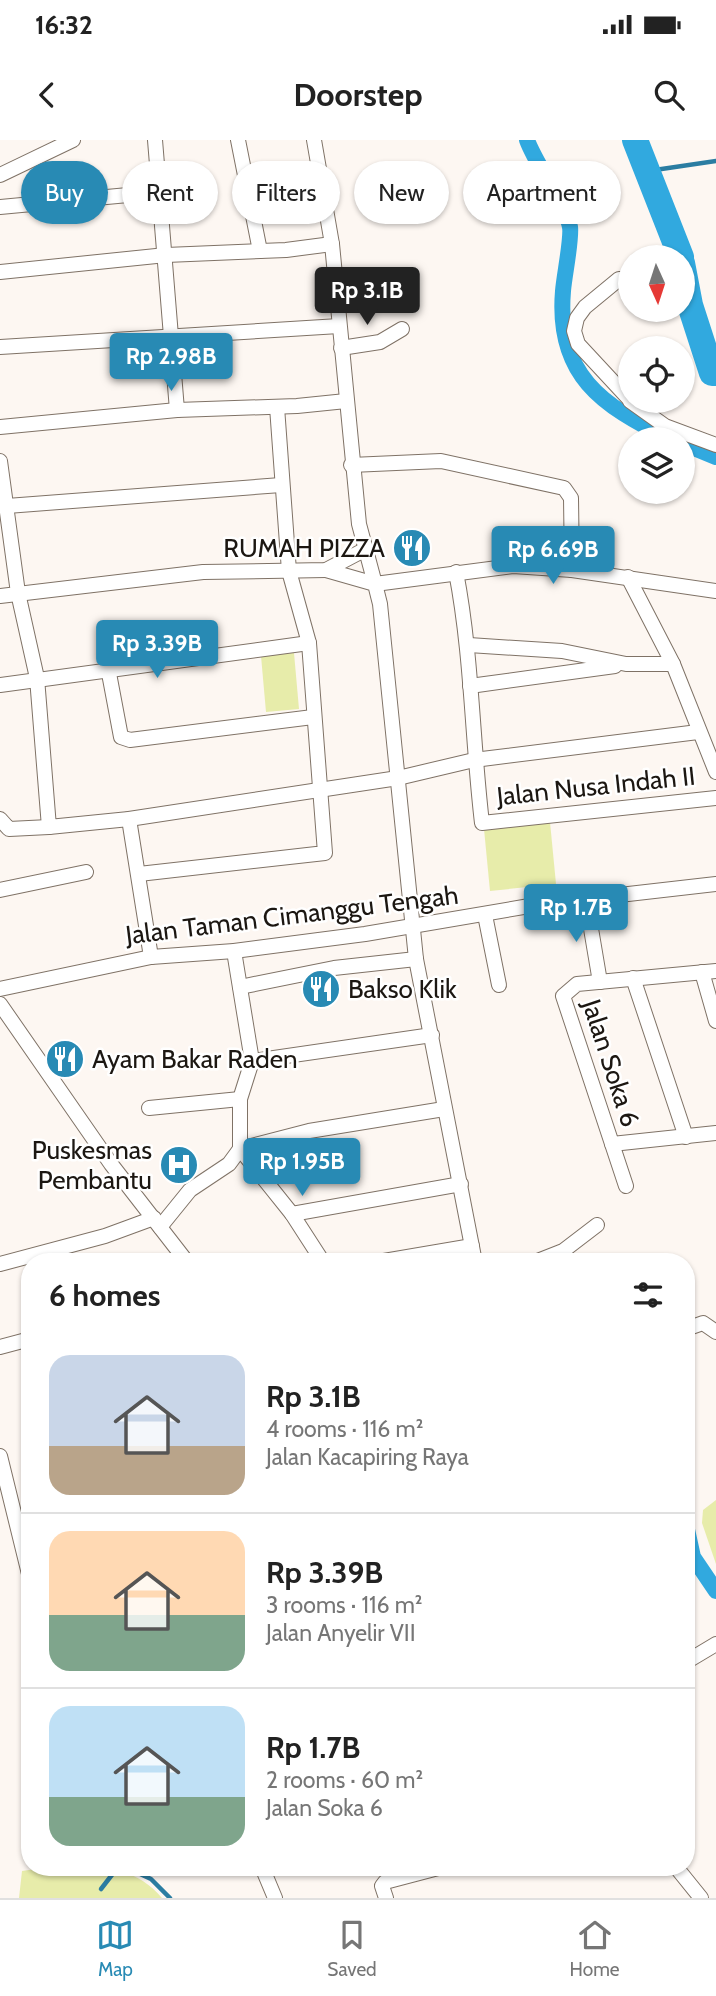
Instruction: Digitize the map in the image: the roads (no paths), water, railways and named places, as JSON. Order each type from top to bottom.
[{"type":"street","points":[[0,175],[71,140]]},
{"type":"street","points":[[155,140],[157,161]]},
{"type":"street","points":[[238,140],[260,251]]},
{"type":"street","points":[[314,140],[332,244],[351,464],[364,550],[382,583],[416,959],[473,1253]]},
{"type":"street","points":[[0,207],[122,195]]},
{"type":"street","points":[[163,224],[177,410]]},
{"type":"street","points":[[0,272],[166,255],[260,251],[332,244]]},
{"type":"street","points":[[618,280],[585,306],[577,318],[574,331],[578,344],[618,388]]},
{"type":"street","points":[[0,347],[171,334],[339,326]]},
{"type":"street","points":[[341,348],[380,342],[402,329]]},
{"type":"street","points":[[0,427],[177,410],[277,407],[346,401]]},
{"type":"street","points":[[139,874],[321,856],[325,853],[309,643],[289,571],[277,407]]},
{"type":"street","points":[[647,413],[665,426],[716,445]]},
{"type":"street","points":[[0,461],[7,506],[4,522],[37,678],[49,827]]},
{"type":"street","points":[[351,464],[441,461],[564,488],[571,498],[572,570]]},
{"type":"street","points":[[7,506],[281,485]]},
{"type":"street","points":[[326,570],[364,550]]},
{"type":"street","points":[[0,596],[203,572],[326,570],[382,583],[513,566],[572,570],[716,591]]},
{"type":"street","points":[[456,572],[469,645],[474,760]]},
{"type":"street","points":[[628,577],[673,664],[716,772]]},
{"type":"street","points":[[0,685],[108,668],[309,643]]},
{"type":"street","points":[[469,645],[562,651],[626,664]]},
{"type":"street","points":[[470,686],[626,664],[673,664]]},
{"type":"street","points":[[108,668],[116,726],[121,737],[130,740],[313,717]]},
{"type":"street","points":[[0,819],[9,828],[129,819],[398,778],[474,760],[698,732]]},
{"type":"street","name":"Jalan Nusa Indah II","points":[[474,760],[482,823],[716,799]]},
{"type":"street","points":[[129,819],[151,957]]},
{"type":"street","points":[[0,890],[86,872]]},
{"type":"street","name":"Jalan Taman Cimanggu Tengah","points":[[0,989],[151,957],[234,951],[485,915],[541,904],[716,884]]},
{"type":"street","points":[[586,899],[600,982],[709,971],[716,1021]]},
{"type":"street","points":[[485,915],[499,985]]},
{"type":"street","points":[[62,1253],[157,1223],[190,1190],[229,1164],[240,1149],[240,1099],[252,1061],[234,951]]},
{"type":"street","points":[[240,987],[321,970],[416,959]]},
{"type":"street","points":[[633,978],[686,1137]]},
{"type":"street","name":"Jalan Soka 6","points":[[600,982],[577,984],[563,996],[626,1186]]},
{"type":"street","points":[[0,1004],[111,1164],[180,1253]]},
{"type":"street","points":[[252,1061],[432,1035]]},
{"type":"street","points":[[149,1108],[240,1099]]},
{"type":"street","points":[[240,1149],[309,1131],[444,1109]]},
{"type":"street","points":[[612,1144],[716,1133]]},
{"type":"street","points":[[240,1149],[292,1214],[317,1253]]},
{"type":"street","points":[[292,1214],[461,1184]]},
{"type":"street","points":[[570,1253],[597,1224]]},
{"type":"street","points":[[431,1253],[472,1246]]},
{"type":"street","points":[[0,1264],[21,1261]]},
{"type":"street","points":[[695,1326],[703,1323],[716,1332]]},
{"type":"street","points":[[0,1347],[21,1341]]},
{"type":"street","points":[[0,1456],[21,1541]]},
{"type":"street","points":[[695,1655],[716,1644]]},
{"type":"street","points":[[266,1876],[275,1898]]},
{"type":"street","points":[[386,1898],[382,1886],[385,1882],[402,1876]]},
{"type":"street","points":[[683,1876],[701,1898]]},
{"type":"waterway","points":[[527,140],[563,208],[570,227],[563,291],[563,320],[567,345],[588,384],[623,413],[647,427]]},
{"type":"waterway","points":[[635,140],[676,245]]},
{"type":"waterway","points":[[648,171],[716,161]]},
{"type":"waterway","points":[[695,320],[712,373],[716,373]]},
{"type":"waterway","points":[[695,448],[716,457]]},
{"type":"waterway","points":[[695,1560],[716,1591]]},
{"type":"waterway","points":[[101,1889],[111,1876]]},
{"type":"waterway","points":[[144,1876],[170,1898]]},
{"type":"place","name":"RUMAH PIZZA","points":[[412,548]]},
{"type":"place","name":"Bakso Klik","points":[[321,989]]},
{"type":"place","name":"Ayam Bakar Raden","points":[[65,1059]]},
{"type":"place","name":"Puskesmas Pembantu","points":[[179,1165]]}]
